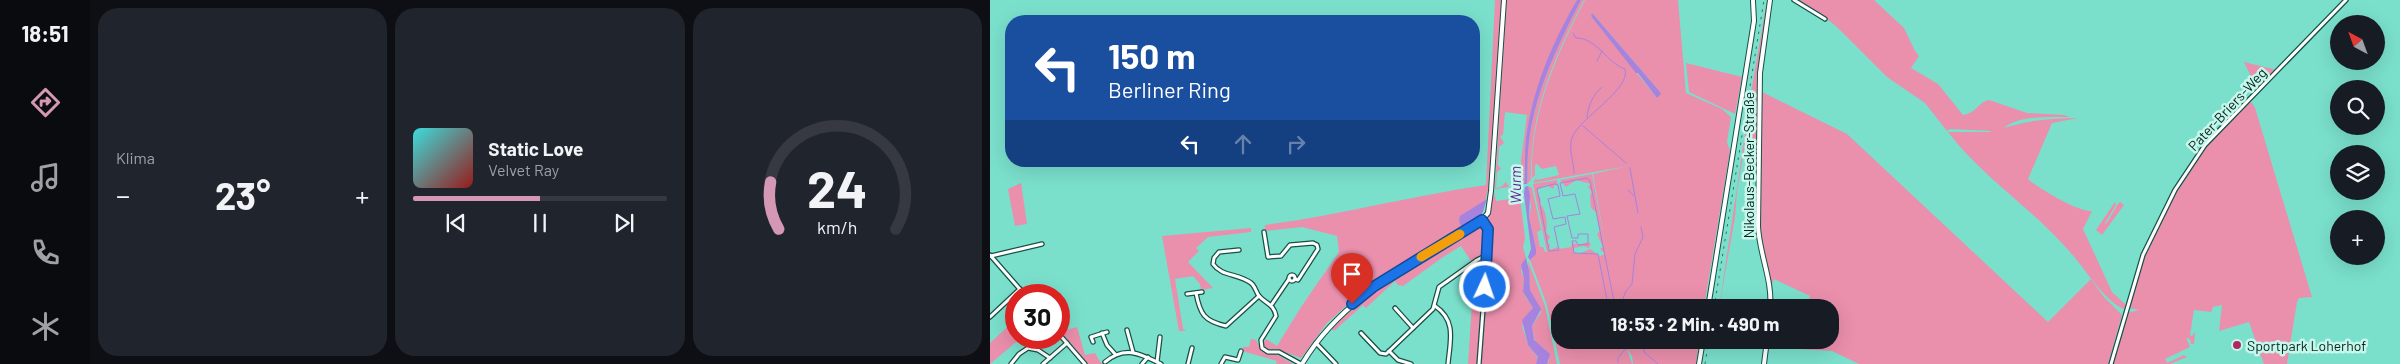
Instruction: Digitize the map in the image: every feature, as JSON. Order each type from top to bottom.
[{"type":"main road","points":[[1301,364],[1315,342],[1342,313],[1367,291],[1482,220],[1488,213],[1504,0]]},
{"type":"main road","points":[[1709,299],[1754,22],[1753,0]]},
{"type":"main road","name":"Nikolaus-Becker-Straße","points":[[1770,0],[1759,90],[1758,226],[1760,251],[1771,299]]},
{"type":"main road","points":[[1699,364],[1702,349]]},
{"type":"main road","points":[[1764,364],[1766,349]]},
{"type":"street","points":[[1794,0],[1825,19]]},
{"type":"street","name":"Pater-Briers-Weg","points":[[2111,364],[2142,255],[2175,190],[2205,146],[2346,0]]},
{"type":"street","points":[[1479,364],[1488,229],[1482,220]]},
{"type":"street","points":[[1264,232],[1268,257],[1281,256],[1290,245],[1313,243],[1317,245],[1318,249],[1298,280],[1292,281],[1289,279],[1272,304]]},
{"type":"street","points":[[1016,284],[990,255],[1042,244]]},
{"type":"street","points":[[1239,250],[1218,252],[1213,264],[1222,273],[1237,275],[1250,282],[1259,296],[1272,304],[1276,316],[1261,340],[1262,348],[1268,352],[1279,352],[1301,364]]},
{"type":"street","points":[[1361,333],[1381,354],[1389,351],[1435,306],[1438,286],[1487,255]]},
{"type":"street","points":[[1187,294],[1202,292]]},
{"type":"street","points":[[1196,293],[1199,310],[1209,321],[1226,326],[1259,296]]},
{"type":"street","points":[[990,317],[1005,303]]},
{"type":"street","points":[[1435,306],[1446,315],[1450,322],[1448,364]]},
{"type":"street","points":[[1395,308],[1413,328]]},
{"type":"street","points":[[1127,330],[1133,352]]},
{"type":"street","points":[[1092,342],[1091,337],[1107,332]]},
{"type":"street","points":[[1102,333],[1106,345],[1115,354]]},
{"type":"street","points":[[1105,362],[1115,354],[1133,352],[1159,363],[1160,337]]},
{"type":"street","points":[[1315,342],[1336,364]]},
{"type":"street","points":[[1070,346],[1085,364]]},
{"type":"street","points":[[1011,364],[1019,354],[1028,348],[1038,350],[1050,358]]},
{"type":"street","points":[[1188,364],[1192,348]]},
{"type":"street","points":[[1043,364],[1060,349]]},
{"type":"street","points":[[1221,364],[1225,357],[1238,360],[1241,351]]},
{"type":"street","points":[[1389,351],[1398,360],[1410,364]]},
{"type":"street","points":[[1142,364],[1148,357]]},
{"type":"shaded area","points":[[1495,0],[1503,0],[1489,185],[1483,212],[1454,234],[1369,285],[1327,323],[1301,358],[1276,349],[1266,349],[1263,343],[1266,339],[1277,346],[1339,252],[1337,236],[1302,227],[1265,231],[1265,225],[1486,185]]},
{"type":"shaded area","points":[[1506,0],[1577,0],[1552,50],[1534,101],[1526,138],[1524,184],[1520,185],[1519,176],[1522,171],[1521,160],[1527,115],[1505,112],[1503,135],[1500,136],[1504,143],[1499,147],[1498,165],[1501,169],[1497,172],[1496,188],[1501,187],[1506,182],[1509,187],[1495,189]]},
{"type":"shaded area","points":[[1577,0],[1581,0],[1554,55],[1534,112],[1530,132],[1527,184],[1524,184],[1526,138],[1533,101],[1552,49]]},
{"type":"shaded area","points":[[1581,0],[1584,0],[1553,65],[1539,109],[1534,131],[1531,180],[1527,184],[1530,132],[1534,112],[1554,55]]},
{"type":"shaded area","points":[[1585,0],[1678,0],[1686,93],[1722,109],[1731,117],[1727,142],[1730,151],[1705,299],[1551,299],[1551,323],[1547,305],[1530,260],[1535,254],[1536,249],[1529,217],[1531,207],[1528,186],[1532,188],[1541,230],[1537,232],[1540,247],[1543,247],[1545,252],[1547,252],[1533,184],[1557,180],[1558,185],[1555,184],[1553,189],[1546,185],[1537,190],[1541,200],[1540,204],[1546,217],[1546,232],[1550,237],[1547,242],[1550,245],[1549,250],[1558,247],[1559,249],[1571,247],[1573,243],[1578,245],[1589,242],[1591,245],[1588,248],[1584,246],[1574,248],[1574,253],[1579,254],[1590,249],[1600,256],[1605,254],[1600,249],[1603,247],[1597,234],[1600,231],[1596,212],[1591,208],[1590,195],[1592,192],[1588,187],[1591,184],[1576,180],[1566,187],[1560,180],[1592,174],[1607,254],[1593,174],[1628,166],[1533,183],[1536,178],[1537,180],[1559,175],[1556,166],[1542,169],[1537,164],[1535,165],[1535,175],[1532,178],[1535,131],[1540,108],[1564,42]],"holes":[[[1592,13],[1660,92],[1657,98],[1591,16]]]},
{"type":"shaded area","points":[[1767,0],[1759,68],[1757,141],[1746,142],[1745,145],[1737,191],[1735,217],[1720,299],[1752,87]]},
{"type":"shaded area","points":[[1796,0],[1874,0],[1904,28],[1919,56],[1911,68],[1938,84],[1963,115],[1968,114],[1989,100],[2027,113],[2070,117],[2026,119],[2004,128],[2041,120],[2078,118],[2052,123],[2028,179],[2068,204],[2092,211],[2083,229],[2112,292],[2126,305],[2124,309],[2110,299],[2095,283],[2055,235],[1976,164],[1948,132],[1992,131],[1950,129],[1947,131],[1925,103],[1887,77],[1837,27]]},
{"type":"shaded area","points":[[1592,13],[1660,92],[1661,94],[1657,98],[1591,16]]},
{"type":"shaded area","points":[[2244,62],[2277,70],[2257,89]]},
{"type":"shaded area","points":[[1686,63],[1742,77],[1735,114],[1689,92]]},
{"type":"shaded area","points":[[1760,91],[1847,134],[2048,322],[2091,279],[2104,297],[2122,315],[2108,364],[1859,364],[1832,351],[1797,349],[1839,349],[1839,299],[1809,299],[1810,296],[1774,279],[1771,287],[1760,228]]},
{"type":"shaded area","points":[[2249,103],[2252,103],[2255,108],[2312,297],[2299,298],[2297,302],[2287,364],[2264,364],[2249,322],[2219,331],[2222,305],[2213,307],[2211,312],[2194,310],[2190,335],[2192,336],[2195,332],[2194,344],[2191,344],[2190,339],[2186,338],[2190,347],[2165,359],[2167,363],[2184,355],[2187,357],[2170,364],[2113,364],[2127,313],[2139,310],[2129,308],[2144,256],[2176,191],[2206,146]]},
{"type":"shaded area","points":[[1021,183],[1027,224],[1015,226],[1008,189]]},
{"type":"shaded area","points":[[1528,186],[1530,196],[1529,217],[1536,249],[1536,254],[1530,260],[1528,257],[1531,249],[1524,194],[1525,187]]},
{"type":"shaded area","points":[[1516,188],[1519,190],[1525,238],[1523,247],[1526,258],[1521,271],[1524,279],[1523,293],[1533,308],[1526,316],[1522,326],[1528,345],[1538,358],[1536,364],[1481,364],[1486,289],[1491,290],[1493,265],[1488,268],[1491,231],[1487,220],[1494,192],[1496,201],[1518,198]]},
{"type":"shaded area","points":[[1487,199],[1482,214],[1462,228],[1459,221],[1460,216]]},
{"type":"shaded area","points":[[2115,202],[2116,205],[2106,224],[2118,204],[2120,202],[2124,205],[2102,235],[2096,230]]},
{"type":"shaded area","points":[[1483,226],[1486,232],[1478,364],[1468,364],[1473,281],[1477,277],[1469,267],[1473,264],[1461,246],[1403,286],[1398,285],[1395,281],[1366,308],[1363,305],[1334,331],[1331,328],[1367,295]]},
{"type":"shaded area","points":[[1251,228],[1251,232],[1208,237],[1196,248],[1199,251],[1188,262],[1213,288],[1201,290],[1200,284],[1193,276],[1175,279],[1183,329],[1186,331],[1179,331],[1162,236]]},
{"type":"shaded area","points":[[1526,258],[1530,290],[1541,309],[1532,326],[1534,340],[1550,354],[1547,364],[1536,364],[1538,357],[1528,345],[1522,320],[1533,308],[1523,292],[1524,279],[1521,265]]},
{"type":"shaded area","points":[[1528,261],[1545,306],[1551,335],[1551,349],[1554,349],[1557,364],[1547,364],[1549,360],[1544,348],[1540,347],[1535,340],[1532,326],[1541,312],[1530,290]]},
{"type":"shaded area","points":[[1077,327],[1085,355],[1095,353],[1100,362],[1105,364],[1088,364],[1070,343],[1070,329]]},
{"type":"shaded area","points":[[1005,329],[1005,349],[1008,349],[990,364],[990,343]]},
{"type":"shaded area","points":[[1251,339],[1256,340],[1262,351],[1278,355],[1293,364],[1276,364],[1277,361],[1242,351],[1243,347],[1249,347]]},
{"type":"shaded area","points":[[1557,349],[1627,349],[1632,364],[1560,364]]},
{"type":"shaded area","points":[[1627,349],[1698,349],[1696,364],[1633,364],[1632,356]]},
{"type":"waterway","points":[[1573,33],[1576,38],[1590,42],[1613,62],[1625,69],[1625,77],[1620,86],[1584,122],[1572,138],[1571,151],[1574,173]]},
{"type":"waterway","points":[[1597,61],[1602,51]]},
{"type":"waterway","points":[[1587,118],[1591,101],[1602,87]]},
{"type":"waterway","points":[[1583,126],[1626,163]]},
{"type":"waterway","points":[[1630,168],[1638,213]]},
{"type":"waterway","points":[[1607,299],[1598,254],[1574,253],[1572,241],[1576,241],[1578,245],[1588,244],[1588,234],[1578,234],[1578,238],[1572,238],[1567,216],[1580,214],[1575,194],[1563,196],[1560,183],[1587,178],[1590,181],[1614,299]]},
{"type":"waterway","points":[[1555,184],[1558,185],[1560,196],[1548,199],[1553,219],[1565,217],[1566,224],[1554,227],[1559,250],[1549,251],[1537,189],[1555,184]]},
{"type":"waterway","points":[[1628,190],[1634,196]]},
{"type":"waterway","points":[[1623,299],[1626,291],[1632,284],[1635,254],[1643,237],[1641,227]]},
{"type":"waterway","points":[[1618,362],[1618,358],[1625,349]]},
{"type":"waterway","points":[[1644,349],[1644,352],[1658,364]]},
{"type":"railway","points":[[1715,299],[1764,0]]},
{"type":"railway","points":[[1705,364],[1708,349]]},
{"type":"slow traffic","points":[[1421,257],[1460,234]]},
{"type":"place","name":"Sportpark Loherhof","points":[[2237,345]]},
{"type":"route","points":[[1352,304],[1373,287],[1482,220],[1488,229],[1485,287]]},
{"type":"water label","name":"Wurm","points":[[1515,185]]}]
